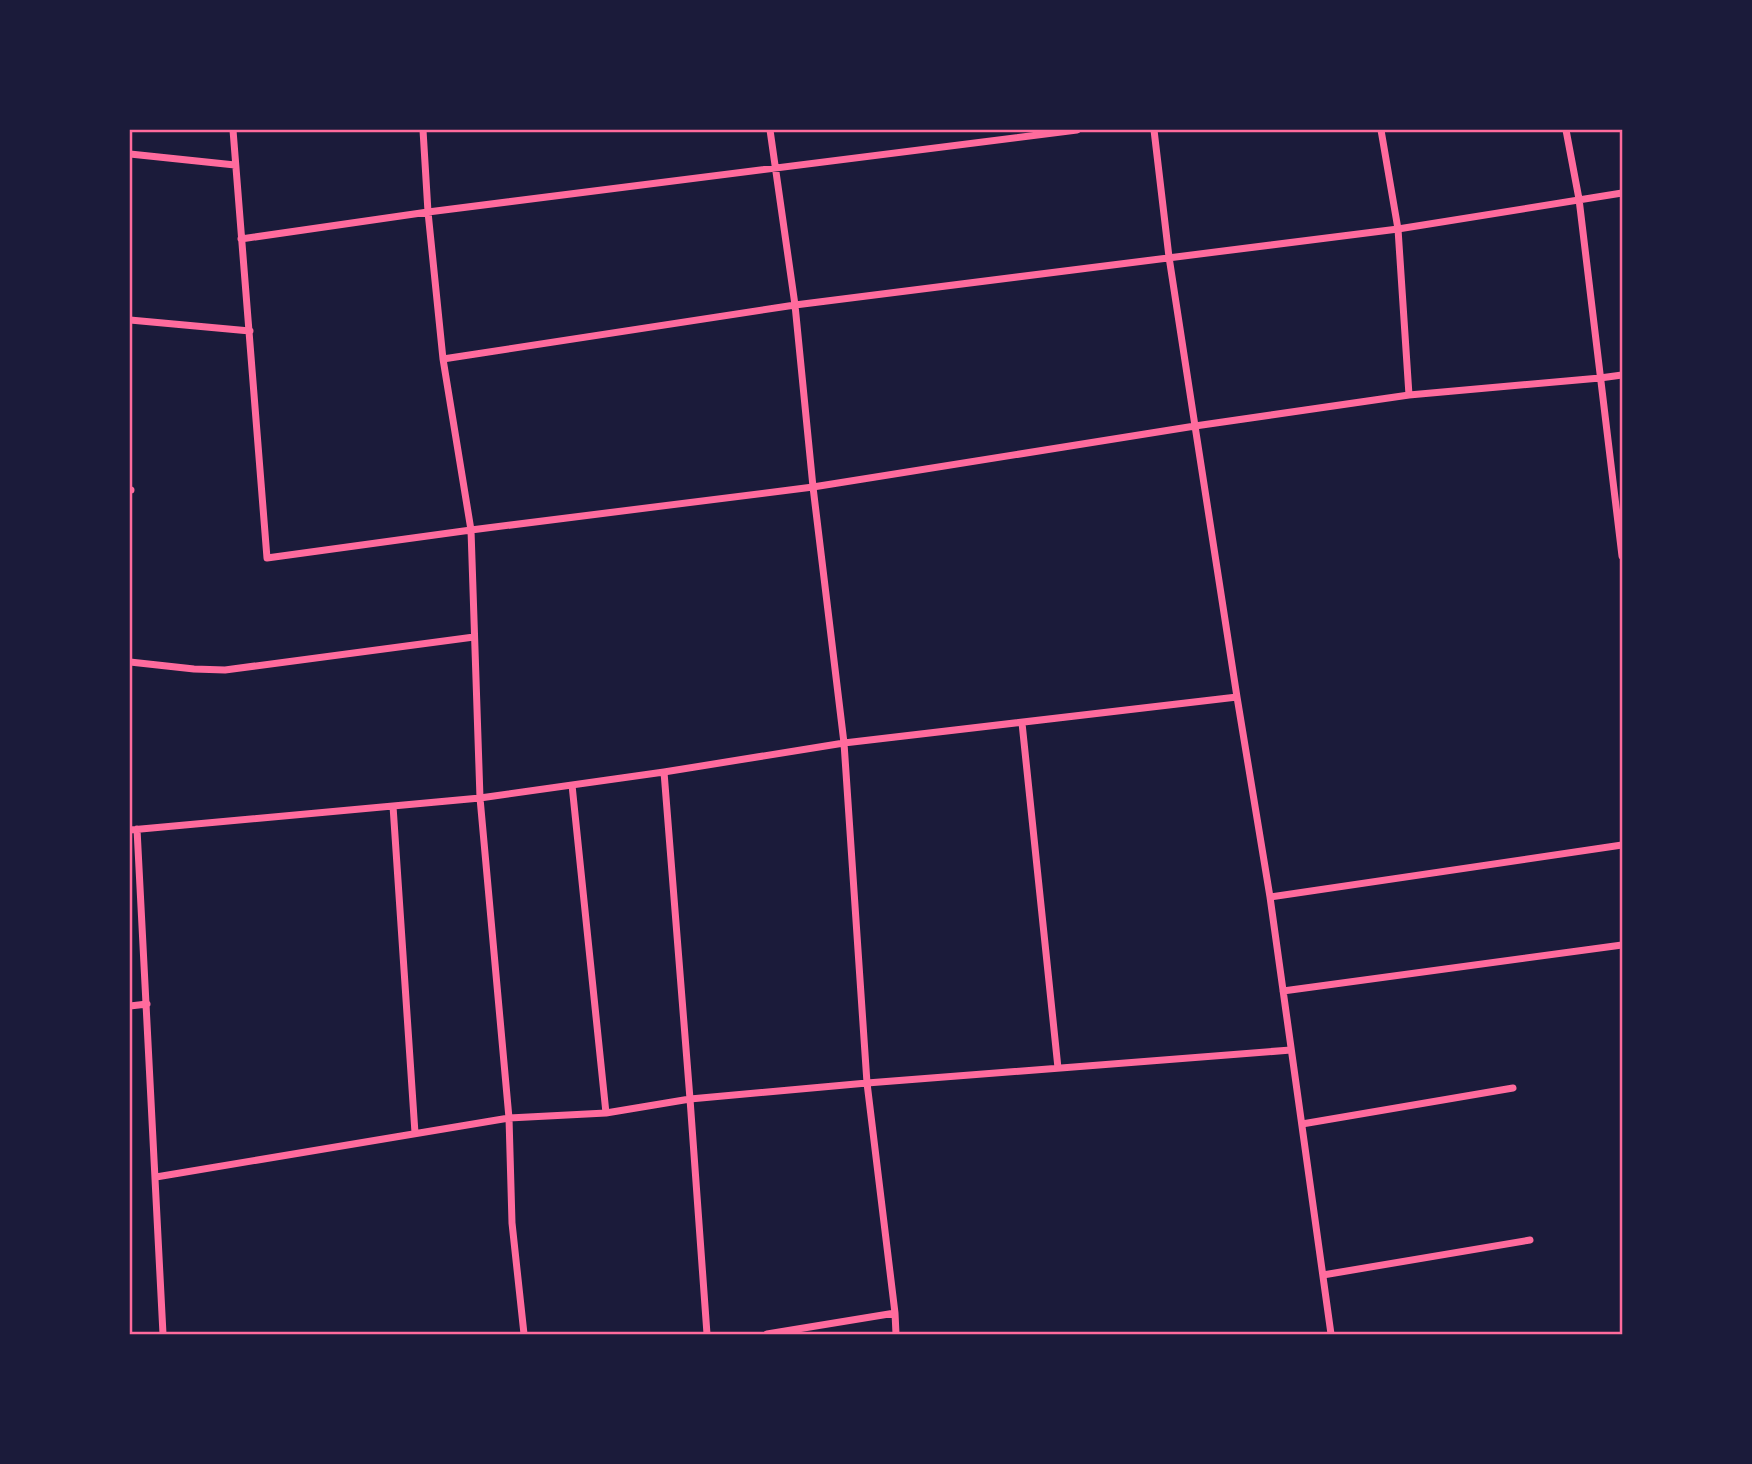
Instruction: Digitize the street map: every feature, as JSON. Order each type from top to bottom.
[{"type":"street","points":[[233,130],[267,558],[813,487],[1409,395],[1622,374]]},
{"type":"street","points":[[423,130],[428,212],[443,359],[471,530],[480,799],[509,1118],[512,1223],[524,1335]]},
{"type":"street","points":[[770,130],[795,305],[813,487],[844,743],[867,1083],[896,1335]]},
{"type":"street","points":[[241,239],[428,212],[1077,130]]},
{"type":"street","points":[[1154,130],[1169,257],[1270,897],[1331,1335]]},
{"type":"street","points":[[1381,130],[1398,229],[1409,395]]},
{"type":"street","points":[[1566,130],[1579,199],[1622,556]]},
{"type":"street","points":[[130,155],[235,165]]},
{"type":"street","points":[[443,359],[795,305],[1398,229],[1622,193]]},
{"type":"street","points":[[130,320],[250,331]]},
{"type":"street","points":[[130,662],[225,670],[474,637]]},
{"type":"street","points":[[163,1335],[146,1004],[133,830],[480,799],[844,743],[1237,697]]},
{"type":"street","points":[[1022,723],[1058,1068]]},
{"type":"street","points":[[664,772],[707,1335]]},
{"type":"street","points":[[572,785],[606,1113]]},
{"type":"street","points":[[393,806],[415,1133]]},
{"type":"street","points":[[1270,897],[1622,845]]},
{"type":"street","points":[[1283,991],[1622,945]]},
{"type":"street","points":[[130,1006],[146,1004]]},
{"type":"street","points":[[156,1177],[509,1118],[606,1113],[690,1099],[867,1083],[1291,1050]]},
{"type":"street","points":[[1302,1124],[1513,1088]]},
{"type":"street","points":[[1322,1275],[1530,1240]]},
{"type":"street","points":[[768,1335],[895,1313]]}]
